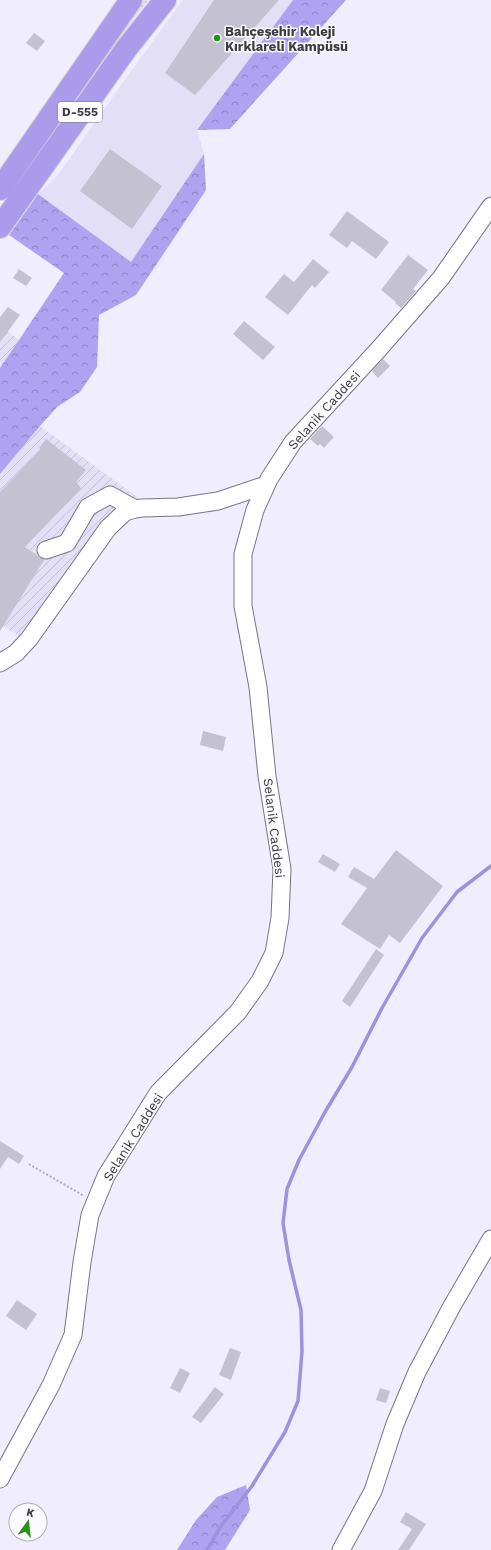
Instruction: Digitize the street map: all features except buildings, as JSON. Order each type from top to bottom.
[{"type":"highway","name":"D-555","points":[[0,189],[131,0]]},
{"type":"highway","name":"D-555","points":[[0,227],[126,49],[164,0]]},
{"type":"street","name":"Selanik Caddesi","points":[[0,1479],[50,1385],[73,1335],[82,1262],[90,1215],[106,1176],[158,1093],[238,1012],[260,981],[274,953],[280,918],[282,868],[267,776],[258,687],[244,606],[243,554],[256,510],[266,485],[293,442],[378,350],[441,278],[491,206]]},
{"type":"street","points":[[0,663],[16,653],[29,639],[108,528],[125,512],[142,508],[178,507],[218,501],[266,485]]},
{"type":"street","points":[[46,550],[67,543],[88,507],[110,495],[135,510]]},
{"type":"street","points":[[341,1550],[373,1491],[395,1424],[417,1372],[452,1306],[491,1239]]},
{"type":"path","points":[[29,1164],[95,1203]]},
{"type":"shaded area","points":[[138,0],[148,0],[120,37],[115,34]]},
{"type":"shaded area","points":[[183,0],[293,0],[197,130],[204,154],[131,262],[38,194],[58,175]]},
{"type":"shaded area","points":[[0,326],[19,340],[0,368]]},
{"type":"shaded area","points":[[40,426],[144,502],[111,515],[24,639],[0,624],[0,474]]},
{"type":"green space","points":[[293,0],[346,0],[230,129],[197,130]]},
{"type":"green space","points":[[204,154],[206,190],[136,295],[99,315],[97,367],[80,392],[57,407],[0,474],[0,368],[64,273],[9,235],[38,194],[131,262]]},
{"type":"green space","points":[[246,1485],[250,1510],[225,1550],[177,1550],[196,1520],[217,1497]]},
{"type":"waterway","points":[[207,1550],[221,1526],[252,1486],[285,1432],[298,1401],[302,1351],[301,1310],[289,1260],[283,1223],[287,1189],[299,1160],[352,1067],[382,1008],[422,938],[457,892],[491,866]]},
{"type":"place","name":"Bahçeşehir Koleji Kırklareli Kampüsü","points":[[217,38]]}]
